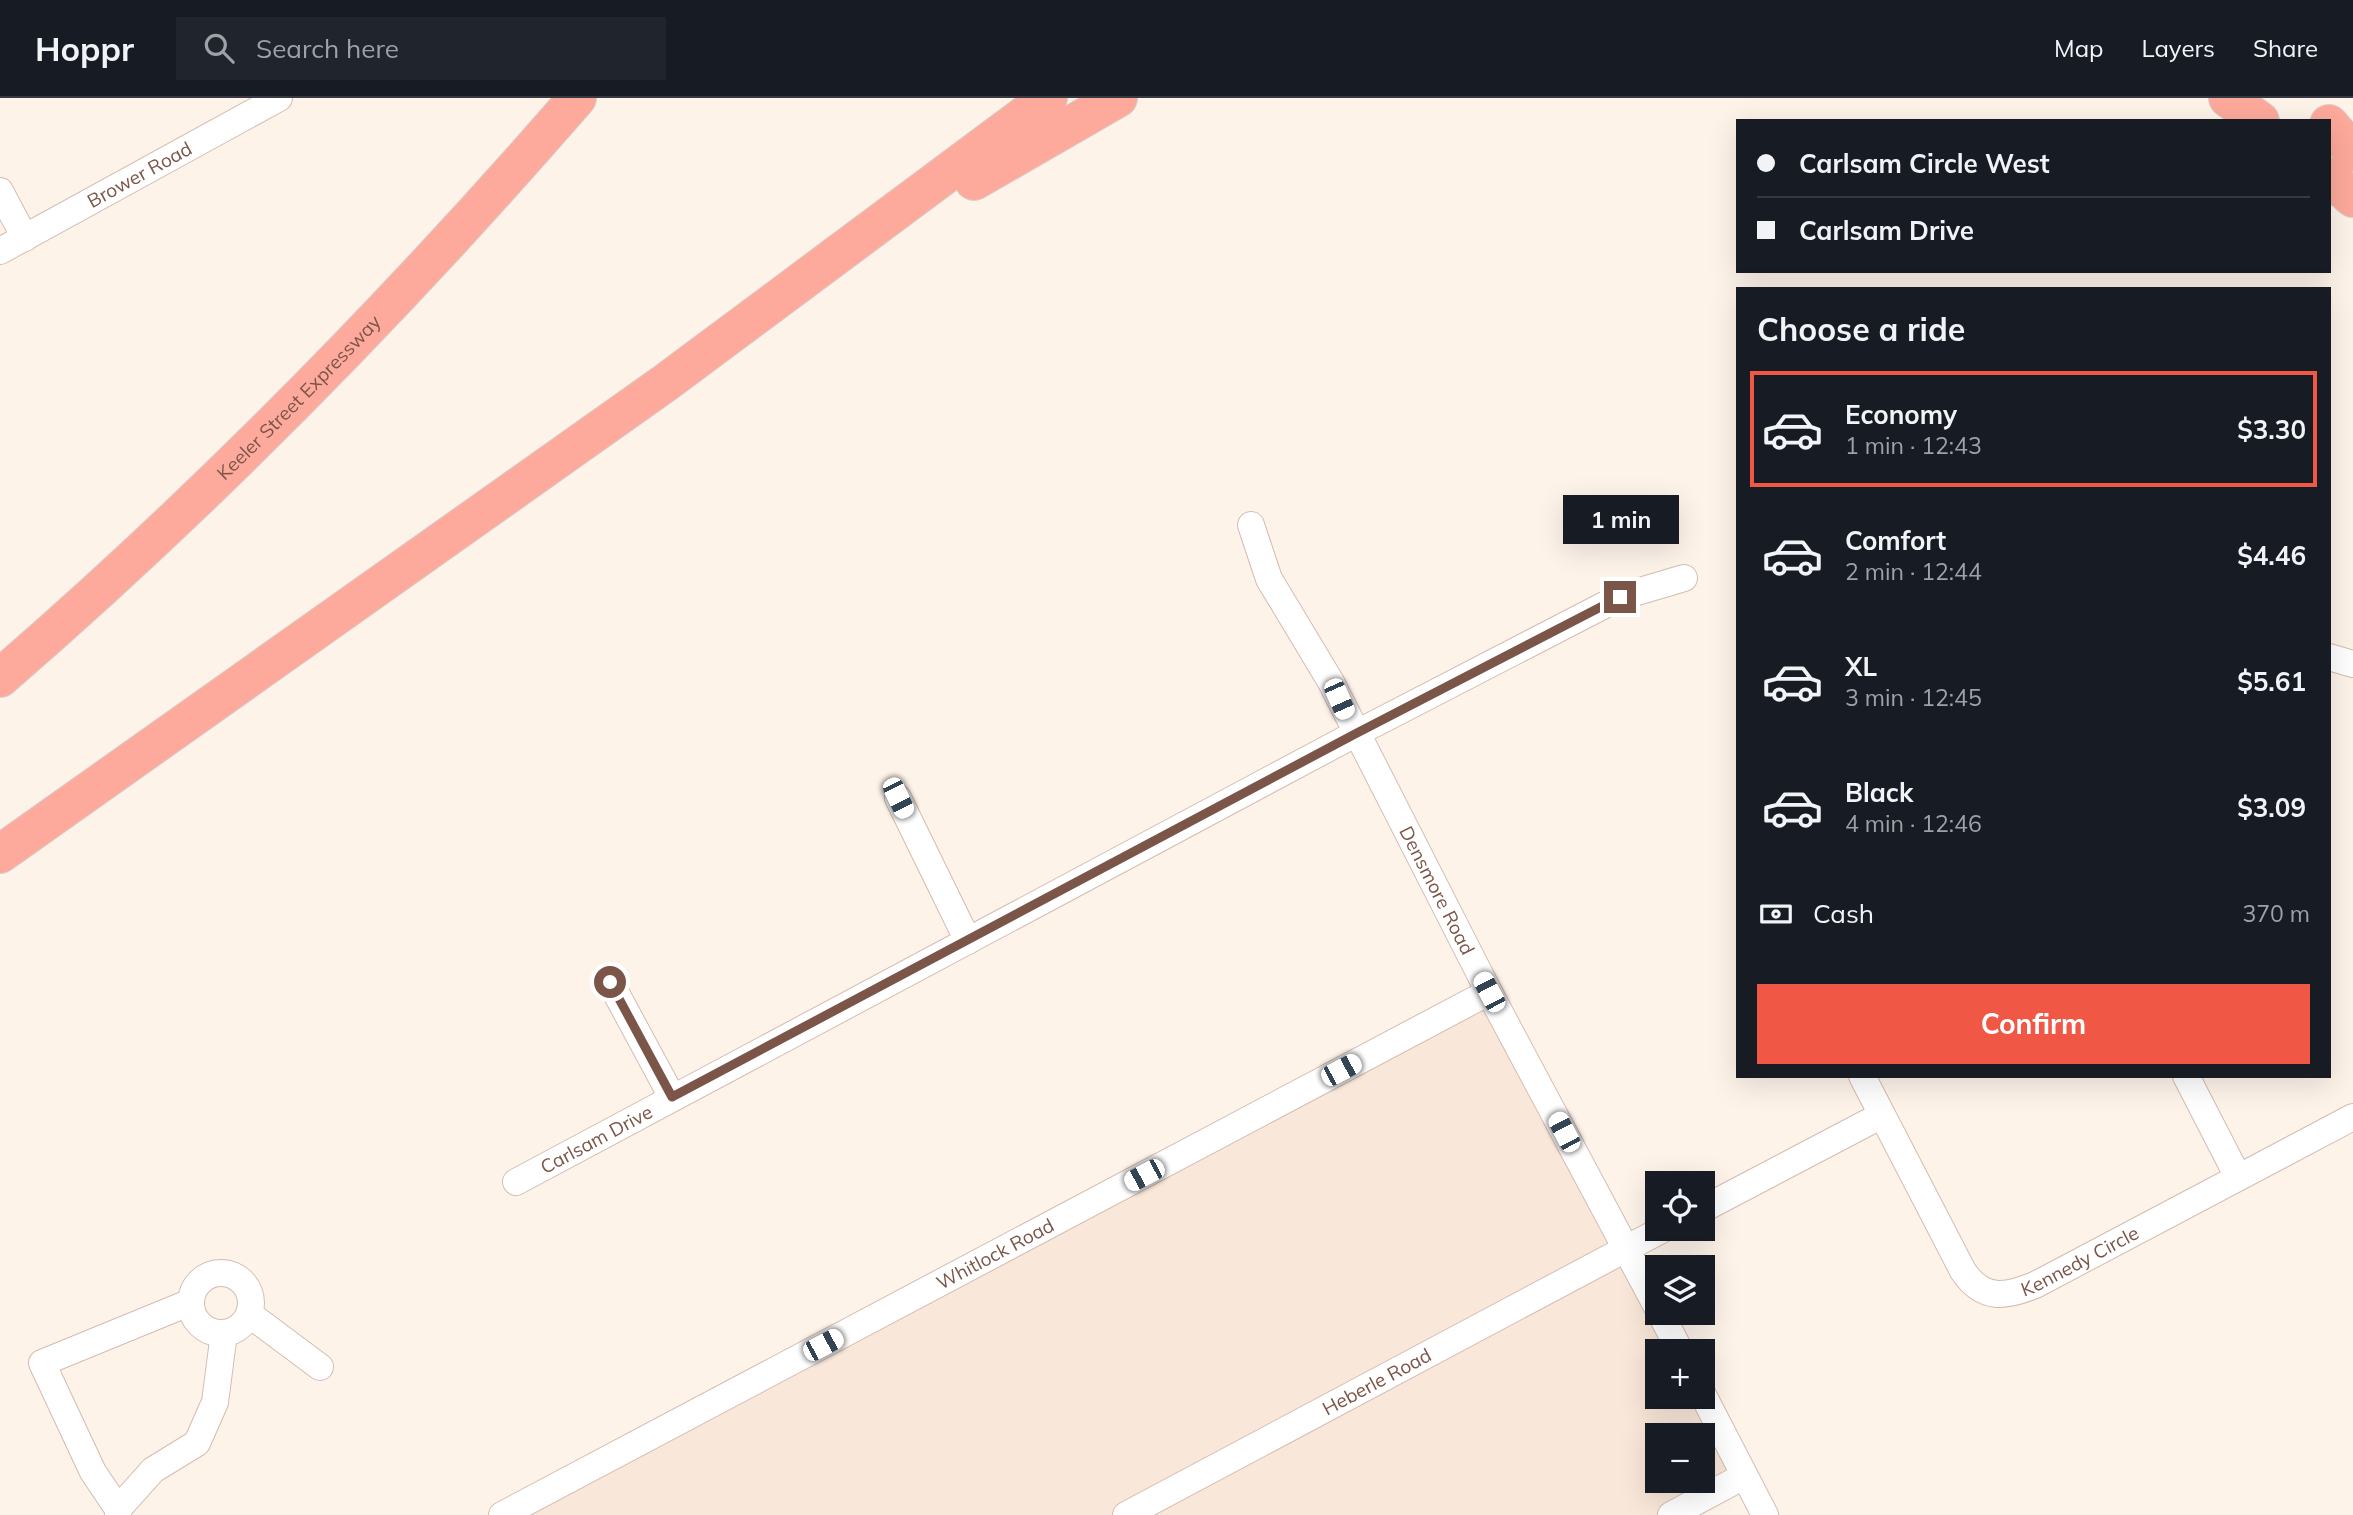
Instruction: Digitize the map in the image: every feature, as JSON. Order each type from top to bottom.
[{"type":"highway","name":"Keeler Street Expressway","points":[[0,678],[182,514],[300,398],[450,242],[578,98]]},
{"type":"highway","points":[[0,854],[665,383],[1048,98]]},
{"type":"highway","points":[[665,383],[999,166],[1118,98]]},
{"type":"highway","points":[[2228,98],[2257,119]]},
{"type":"highway","points":[[2307,98],[2325,119]]},
{"type":"highway","points":[[2331,126],[2353,152]]},
{"type":"highway","points":[[2331,179],[2353,198]]},
{"type":"street","name":"Brower Road","points":[[0,251],[279,98]]},
{"type":"street","points":[[0,191],[25,238]]},
{"type":"street","name":"Densmore Road","points":[[1251,526],[1269,579],[1331,682],[1355,734],[1489,992],[1645,1283]]},
{"type":"street","name":"Carlsam Drive","points":[[516,1182],[1355,734],[1620,597],[1684,578]]},
{"type":"street","points":[[2331,658],[2353,664]]},
{"type":"street","points":[[898,798],[968,941]]},
{"type":"street","points":[[610,982],[672,1097]]},
{"type":"street","name":"Whitlock Road","points":[[502,1515],[1489,992]]},
{"type":"street","name":"Kennedy Circle","points":[[1863,1078],[1963,1271],[1979,1290],[2003,1296],[2035,1285],[2353,1117]]},
{"type":"street","points":[[2187,1078],[2238,1177]]},
{"type":"street","points":[[1715,1203],[1882,1115]]},
{"type":"street","points":[[1627,1248],[1645,1239]]},
{"type":"street","name":"Heberle Road","points":[[1126,1515],[1627,1248]]},
{"type":"street","points":[[223,1273],[240,1280],[246,1287],[251,1306],[249,1314],[242,1324],[224,1333],[204,1328],[197,1321],[191,1302],[198,1284],[214,1274],[223,1273]]},
{"type":"street","points":[[191,1302],[41,1363],[93,1472],[118,1512],[153,1470],[197,1443],[215,1402],[224,1333]]},
{"type":"street","points":[[249,1314],[320,1367]]},
{"type":"street","points":[[1710,1409],[1765,1515]]},
{"type":"street","points":[[1671,1515],[1744,1476]]},
{"type":"shaded area","points":[[1489,992],[1645,1287],[1645,1325],[1665,1325],[1673,1339],[1645,1339],[1645,1409],[1709,1409],[1744,1476],[1715,1491],[1715,1423],[1645,1423],[1645,1493],[1712,1493],[1671,1515],[494,1515]]},
{"type":"route","points":[[610,982],[672,1097],[1355,734],[1620,597]]}]
